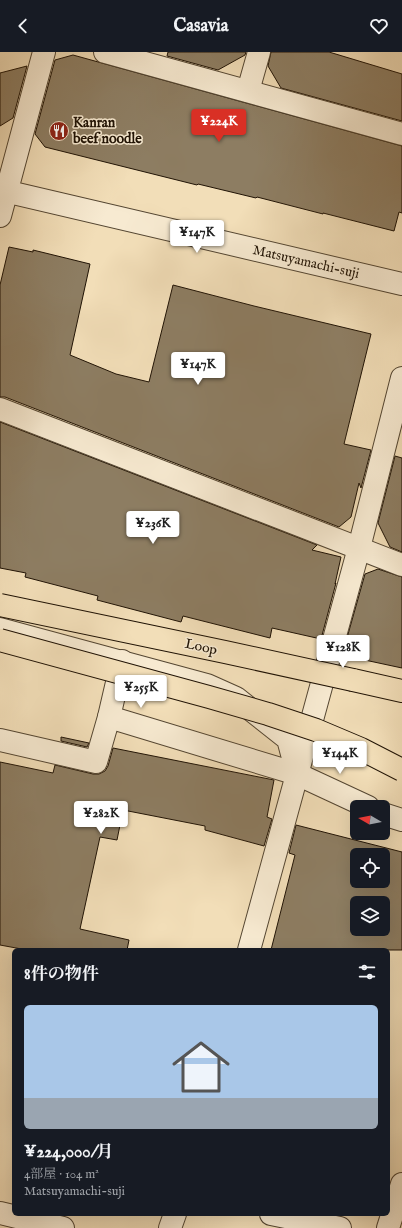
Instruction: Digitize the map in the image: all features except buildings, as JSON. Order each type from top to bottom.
[{"type":"highway","name":"Loop","points":[[0,605],[402,691]]},
{"type":"highway","points":[[0,640],[268,714],[316,730],[354,746],[402,770]]},
{"type":"street","points":[[0,216],[3,190],[44,52]]},
{"type":"street","points":[[105,52],[402,134]]},
{"type":"street","points":[[248,91],[259,52]]},
{"type":"street","name":"Matsuyamachi-suji","points":[[3,190],[402,284]]},
{"type":"street","points":[[250,948],[358,548],[402,378]]},
{"type":"street","points":[[0,409],[402,565]]},
{"type":"street","points":[[0,628],[207,685],[236,698],[288,739],[297,774]]},
{"type":"street","points":[[0,740],[96,762],[109,717],[122,661]]},
{"type":"street","points":[[109,717],[297,774],[353,800]]},
{"type":"street","points":[[390,816],[402,820]]},
{"type":"street","points":[[388,1228],[402,1184]]},
{"type":"street","points":[[0,1213],[35,1225],[63,1228]]},
{"type":"street","points":[[170,1228],[174,1216]]},
{"type":"street","points":[[280,1216],[340,1228]]},
{"type":"place","name":"Kanran beef noodle","points":[[59,131]]}]
